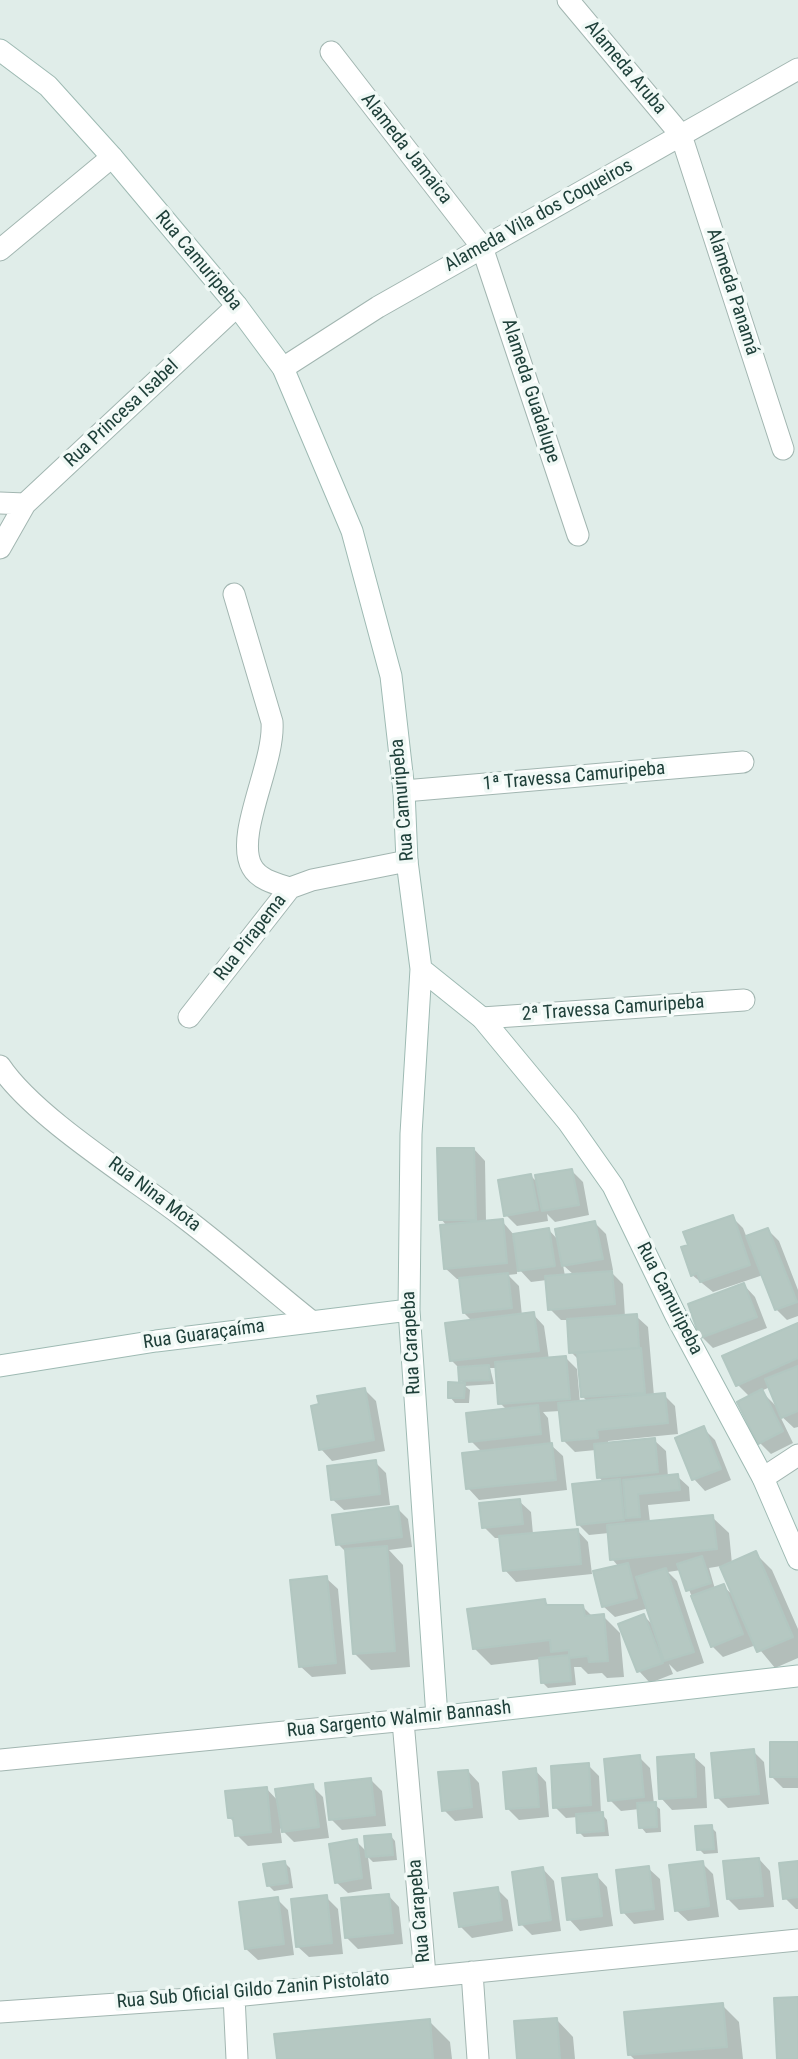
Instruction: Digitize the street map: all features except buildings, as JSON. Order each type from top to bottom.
[{"type":"street","name":"Alameda Aruba","points":[[568,0],[681,135]]},
{"type":"street","name":"Rua Camuripeba","points":[[0,50],[48,86],[112,157],[237,306],[283,368],[352,531],[391,676],[404,791],[407,861],[421,969],[482,1018],[568,1122],[613,1185],[675,1314],[763,1478],[798,1559]]},
{"type":"street","name":"Alameda Jamaica","points":[[331,52],[482,247]]},
{"type":"street","name":"Alameda Vila dos Coqueiros","points":[[283,368],[482,247],[798,69]]},
{"type":"street","name":"Alameda Panamá","points":[[681,135],[783,449]]},
{"type":"street","points":[[0,250],[112,157]]},
{"type":"street","name":"Alameda Guadalupe","points":[[482,247],[579,535]]},
{"type":"street","name":"Rua Princesa Isabel","points":[[25,504],[237,306]]},
{"type":"street","points":[[0,503],[25,504],[0,548]]},
{"type":"street","points":[[234,594],[272,722],[274,742],[248,828],[247,854],[253,869],[262,878],[290,888]]},
{"type":"street","name":"1ª Travessa Camuripeba","points":[[404,791],[743,762]]},
{"type":"street","name":"Rua Pirapema","points":[[189,1017],[290,888],[312,880],[407,861]]},
{"type":"street","name":"Rua Carapeba","points":[[421,969],[411,1134],[409,1311],[437,1717]]},
{"type":"street","name":"2ª Travessa Camuripeba","points":[[482,1018],[744,1000]]},
{"type":"street","name":"Rua Nina Mota","points":[[0,1066],[8,1078],[57,1122],[221,1245],[311,1321]]},
{"type":"street","name":"Rua Guaraçaíma","points":[[0,1366],[311,1321],[409,1311]]},
{"type":"street","points":[[763,1478],[798,1454]]},
{"type":"street","name":"Rua Sargento Walmir Bannash","points":[[0,1760],[403,1721],[798,1676]]},
{"type":"street","name":"Rua Carapeba","points":[[403,1721],[425,1975]]},
{"type":"street","name":"Rua Sub Oficial Gildo Zanin Pistolato","points":[[0,2012],[234,1996],[798,1940]]},
{"type":"street","points":[[472,1972],[478,2059]]},
{"type":"street","points":[[234,1996],[237,2059]]}]
